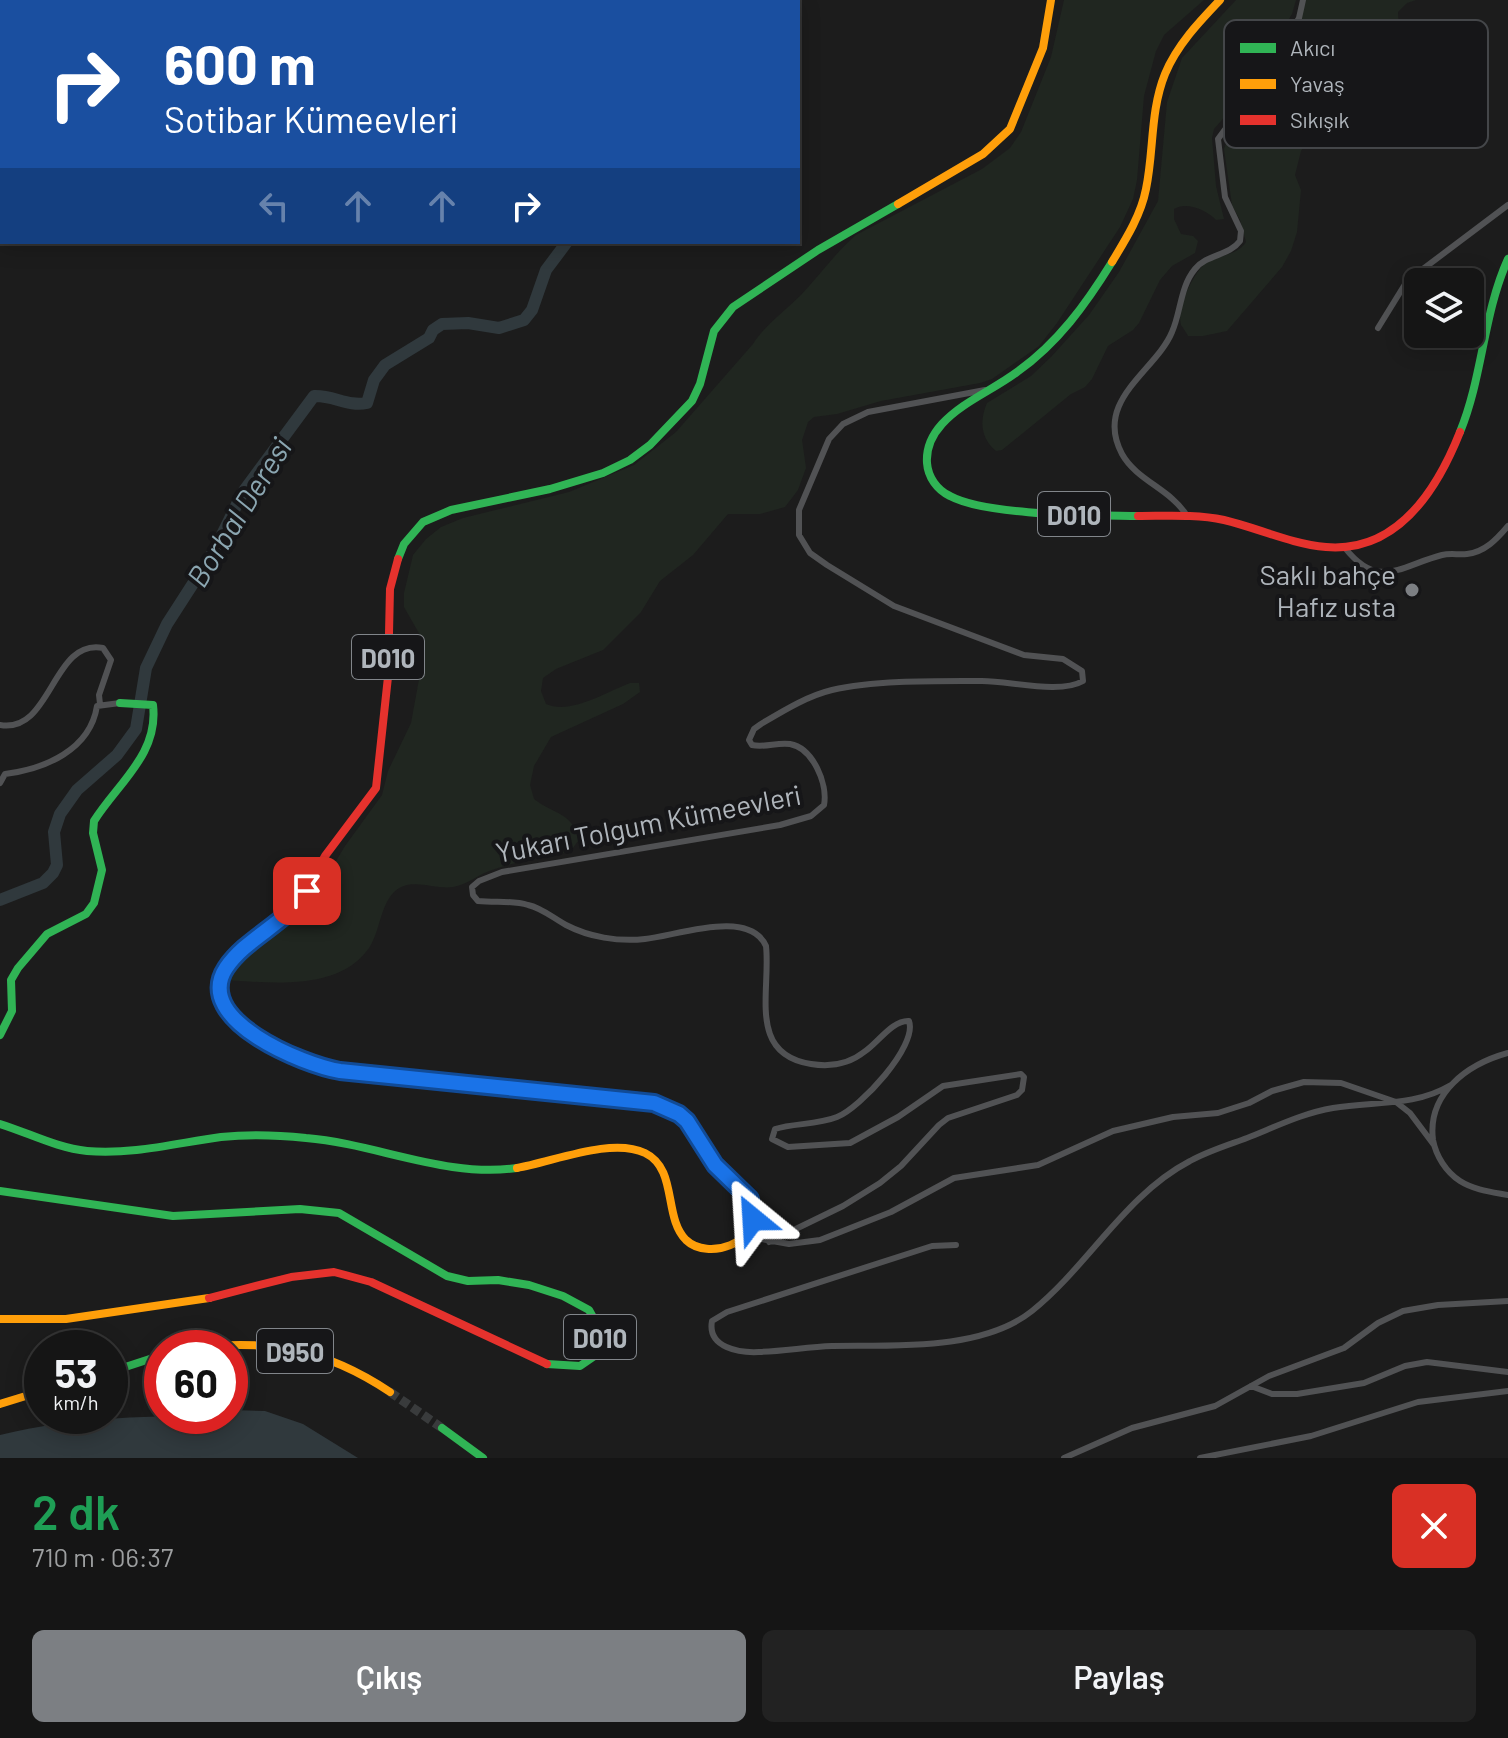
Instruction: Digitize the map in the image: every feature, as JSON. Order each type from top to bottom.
[{"type":"main road","name":"D010","points":[[745,1236],[753,1219],[750,1199],[715,1165],[687,1121],[667,1108],[639,1101],[328,1069],[281,1051],[242,1026],[229,1012],[220,985],[228,965],[299,904],[319,864],[376,788],[388,677],[390,589],[397,561],[413,532],[423,522],[451,510],[550,489],[603,473],[630,460],[650,445],[692,401],[700,384],[714,331],[733,307],[818,250],[983,154],[1010,129],[1043,48],[1051,0]]},
{"type":"main road","name":"D010","points":[[1220,0],[1173,53],[1163,77],[1155,105],[1147,187],[1132,227],[1072,321],[1034,359],[947,419],[932,438],[927,448],[927,469],[937,487],[965,502],[1005,508],[1073,514],[1187,516],[1233,523],[1317,547],[1345,548],[1377,541],[1396,529],[1413,512],[1438,475],[1468,413],[1492,304],[1508,259]]},
{"type":"main road","points":[[0,1035],[12,1011],[11,980],[18,968],[47,934],[86,914],[94,903],[102,870],[93,833],[94,821],[152,739],[153,705],[120,703]]},
{"type":"main road","points":[[0,1124],[58,1146],[88,1152],[225,1137],[273,1136],[355,1145],[473,1170],[524,1167],[607,1149],[631,1149],[653,1156],[661,1166],[674,1216],[687,1241],[699,1247],[722,1248],[745,1236]]},
{"type":"main road","name":"D010","points":[[0,1191],[173,1216],[300,1209],[339,1213],[447,1276],[468,1281],[511,1282],[563,1296],[589,1310],[595,1318],[600,1347],[588,1362],[570,1368],[551,1366],[371,1282],[334,1272],[291,1277],[198,1301],[119,1313],[66,1319],[0,1319]]},
{"type":"main road","name":"D950","points":[[248,1348],[322,1356],[352,1368],[390,1392]]},
{"type":"main road","points":[[0,1404],[24,1397]]},
{"type":"main road","points":[[442,1428],[483,1458]]},
{"type":"street","points":[[1298,20],[1303,0]]},
{"type":"street","points":[[1187,516],[1178,502],[1131,466],[1115,437],[1118,412],[1125,393],[1172,333],[1185,288],[1195,268],[1240,241],[1241,231],[1225,197],[1218,139],[1224,131]]},
{"type":"street","points":[[1378,328],[1407,281],[1508,205]]},
{"type":"street","name":"Yukarı Tolgum Kümeevleri","points":[[769,1242],[861,1196],[901,1166],[939,1125],[962,1112],[1017,1095],[1022,1090],[1024,1077],[1010,1074],[943,1086],[898,1117],[850,1143],[796,1147],[780,1144],[772,1139],[775,1129],[831,1120],[860,1102],[882,1078],[900,1051],[910,1033],[909,1021],[901,1021],[866,1051],[843,1063],[821,1065],[793,1060],[779,1051],[770,1034],[765,1002],[766,946],[754,931],[712,927],[645,939],[603,937],[578,930],[530,905],[478,901],[472,887],[502,872],[780,825],[816,813],[824,805],[825,791],[807,754],[794,744],[758,746],[752,745],[749,740],[754,729],[761,724],[816,695],[851,686],[900,683],[979,681],[1027,686],[1071,685],[1083,681],[1082,671],[1063,659],[1024,655],[884,601],[810,553],[799,535],[799,510],[825,448],[843,424],[868,412],[993,389]]},
{"type":"street","points":[[1345,548],[1363,566],[1384,572],[1399,572],[1441,556],[1478,552],[1488,547],[1508,526]]},
{"type":"street","points":[[0,725],[9,726],[23,720],[39,706],[72,657],[85,648],[103,648],[111,660],[99,695],[100,704],[94,723],[85,737],[65,754],[31,771],[5,774],[0,783]]},
{"type":"street","points":[[100,704],[120,703]]},
{"type":"street","points":[[956,1245],[932,1246],[727,1312],[712,1321],[713,1334],[717,1341],[733,1351],[750,1353],[831,1346],[923,1344],[979,1335],[1002,1327],[1034,1309],[1147,1191],[1191,1160],[1314,1113],[1424,1098],[1451,1085],[1473,1066],[1508,1053]]},
{"type":"street","points":[[745,1236],[789,1244],[820,1240],[891,1212],[954,1178],[1038,1165],[1122,1128],[1173,1117],[1218,1113],[1294,1084],[1322,1081],[1373,1092],[1396,1102],[1410,1113],[1434,1145],[1445,1167],[1461,1182],[1508,1195]]},
{"type":"street","points":[[1434,1145],[1435,1112],[1451,1085]]},
{"type":"street","points":[[1064,1458],[1139,1425],[1197,1413],[1215,1406],[1285,1369],[1344,1348],[1378,1323],[1403,1311],[1438,1305],[1508,1301]]},
{"type":"street","points":[[1251,1386],[1272,1394],[1297,1394],[1364,1383],[1405,1366],[1427,1362],[1508,1372]]},
{"type":"street","points":[[1200,1458],[1311,1436],[1418,1402],[1508,1391]]},
{"type":"shaded area","points":[[1064,0],[1204,0],[1164,35],[1156,51],[1144,96],[1137,180],[1133,199],[1120,227],[1039,346],[992,379],[980,383],[814,417],[808,422],[802,440],[806,468],[798,490],[785,507],[760,514],[728,514],[693,555],[660,581],[641,612],[603,650],[556,669],[543,678],[541,691],[546,704],[556,707],[577,705],[630,683],[639,683],[640,692],[623,704],[551,737],[534,766],[530,785],[534,799],[568,819],[576,832],[578,841],[570,852],[502,867],[453,887],[415,884],[400,887],[389,898],[369,948],[356,962],[340,972],[323,978],[284,983],[226,980],[240,961],[301,910],[321,886],[382,795],[388,771],[411,723],[424,652],[420,635],[404,607],[404,593],[413,555],[426,539],[441,527],[463,518],[569,492],[634,465],[676,432],[764,330],[856,235],[982,169],[1010,148],[1021,132],[1051,57]]},
{"type":"shaded area","points":[[1236,0],[1296,0],[1288,20],[1224,20],[1224,117],[1214,129],[1212,138],[1216,186],[1224,219],[1216,220],[1190,206],[1174,209],[1174,219],[1181,234],[1193,236],[1198,241],[1195,253],[1172,266],[1160,280],[1139,323],[1108,346],[1085,387],[1071,394],[1002,450],[996,451],[987,441],[983,429],[987,403],[1031,376],[1089,315],[1119,272],[1158,201],[1167,102],[1182,58]]},
{"type":"shaded area","points":[[1306,0],[1416,0],[1407,3],[1398,12],[1398,20],[1300,18]]},
{"type":"shaded area","points":[[1303,148],[1295,175],[1301,190],[1297,232],[1282,267],[1227,331],[1188,336],[1181,325],[1181,310],[1197,273],[1207,262],[1234,252],[1246,242],[1232,205],[1224,149]]},
{"type":"shaded area","points":[[248,1411],[265,1411],[303,1424],[358,1458],[0,1458],[0,1435],[24,1430],[24,1434],[128,1434],[128,1418],[144,1417],[144,1434],[248,1434]]},
{"type":"waterway","name":"Borbal Deresi","points":[[0,900],[43,883],[53,873],[57,865],[54,832],[60,814],[77,790],[117,755],[136,729],[146,668],[167,624],[214,551],[243,492],[314,396],[367,403],[374,380],[385,365],[429,338],[433,330],[442,324],[468,323],[499,328],[524,320],[532,310],[546,270],[566,244]]},
{"type":"tunnel","points":[[390,1392],[442,1428]]},
{"type":"traffic: fast","points":[[398,559],[404,544],[423,522],[451,510],[550,489],[603,473],[630,460],[650,445],[692,401],[700,384],[714,331],[733,307],[818,250],[898,204]]},
{"type":"traffic: fast","points":[[1460,432],[1474,389],[1493,301],[1508,259]]},
{"type":"traffic: fast","points":[[1112,262],[1081,308],[1032,361],[959,409],[942,424],[930,442],[927,463],[937,487],[967,503],[1014,511],[1138,516]]},
{"type":"traffic: fast","points":[[0,1035],[12,1011],[11,980],[18,968],[47,934],[86,914],[94,903],[102,870],[93,833],[94,821],[135,767],[150,738],[153,722],[153,705],[120,703]]},
{"type":"traffic: fast","points":[[306,890],[286,915],[233,959],[221,987],[222,999],[232,1015],[271,1045],[299,1058],[358,1073],[639,1101],[659,1106],[684,1120],[726,1176]]},
{"type":"traffic: fast","points":[[0,1124],[54,1144],[87,1151],[154,1148],[242,1135],[274,1136],[333,1141],[464,1168],[517,1168]]},
{"type":"traffic: fast","points":[[0,1191],[173,1216],[300,1209],[339,1213],[447,1276],[468,1281],[498,1280],[529,1285],[563,1296],[589,1310],[599,1328],[600,1347],[596,1355],[580,1366],[547,1364]]},
{"type":"traffic: fast","points":[[128,1366],[144,1361]]},
{"type":"traffic: fast","points":[[442,1428],[483,1458]]},
{"type":"traffic: slow","points":[[898,204],[983,154],[1010,129],[1043,48],[1051,0]]},
{"type":"traffic: slow","points":[[1112,262],[1144,199],[1157,102],[1165,74],[1182,44],[1220,0]]},
{"type":"traffic: slow","points":[[517,1168],[599,1149],[631,1149],[645,1153],[662,1170],[679,1230],[686,1240],[707,1249],[730,1245],[741,1239],[753,1221],[749,1199],[726,1176]]},
{"type":"traffic: slow","points":[[0,1319],[66,1319],[209,1298]]},
{"type":"traffic: slow","points":[[248,1345],[271,1346],[319,1356],[366,1377],[390,1392]]},
{"type":"traffic: slow","points":[[0,1404],[24,1397]]},
{"type":"traffic: jam","points":[[1138,516],[1213,518],[1313,545],[1351,546],[1374,540],[1394,529],[1411,514],[1439,475],[1460,432]]},
{"type":"traffic: jam","points":[[306,890],[325,856],[376,788],[388,677],[390,589],[398,559]]},
{"type":"traffic: jam","points":[[209,1298],[291,1277],[334,1272],[371,1282],[547,1364]]},
{"type":"place","name":"Saklı bahçe Hafız usta","points":[[1412,590]]},
{"type":"route","points":[[307,891],[287,916],[237,956],[222,975],[221,995],[229,1012],[262,1041],[298,1059],[340,1071],[654,1103],[687,1121],[715,1165],[750,1199],[753,1219]]}]
